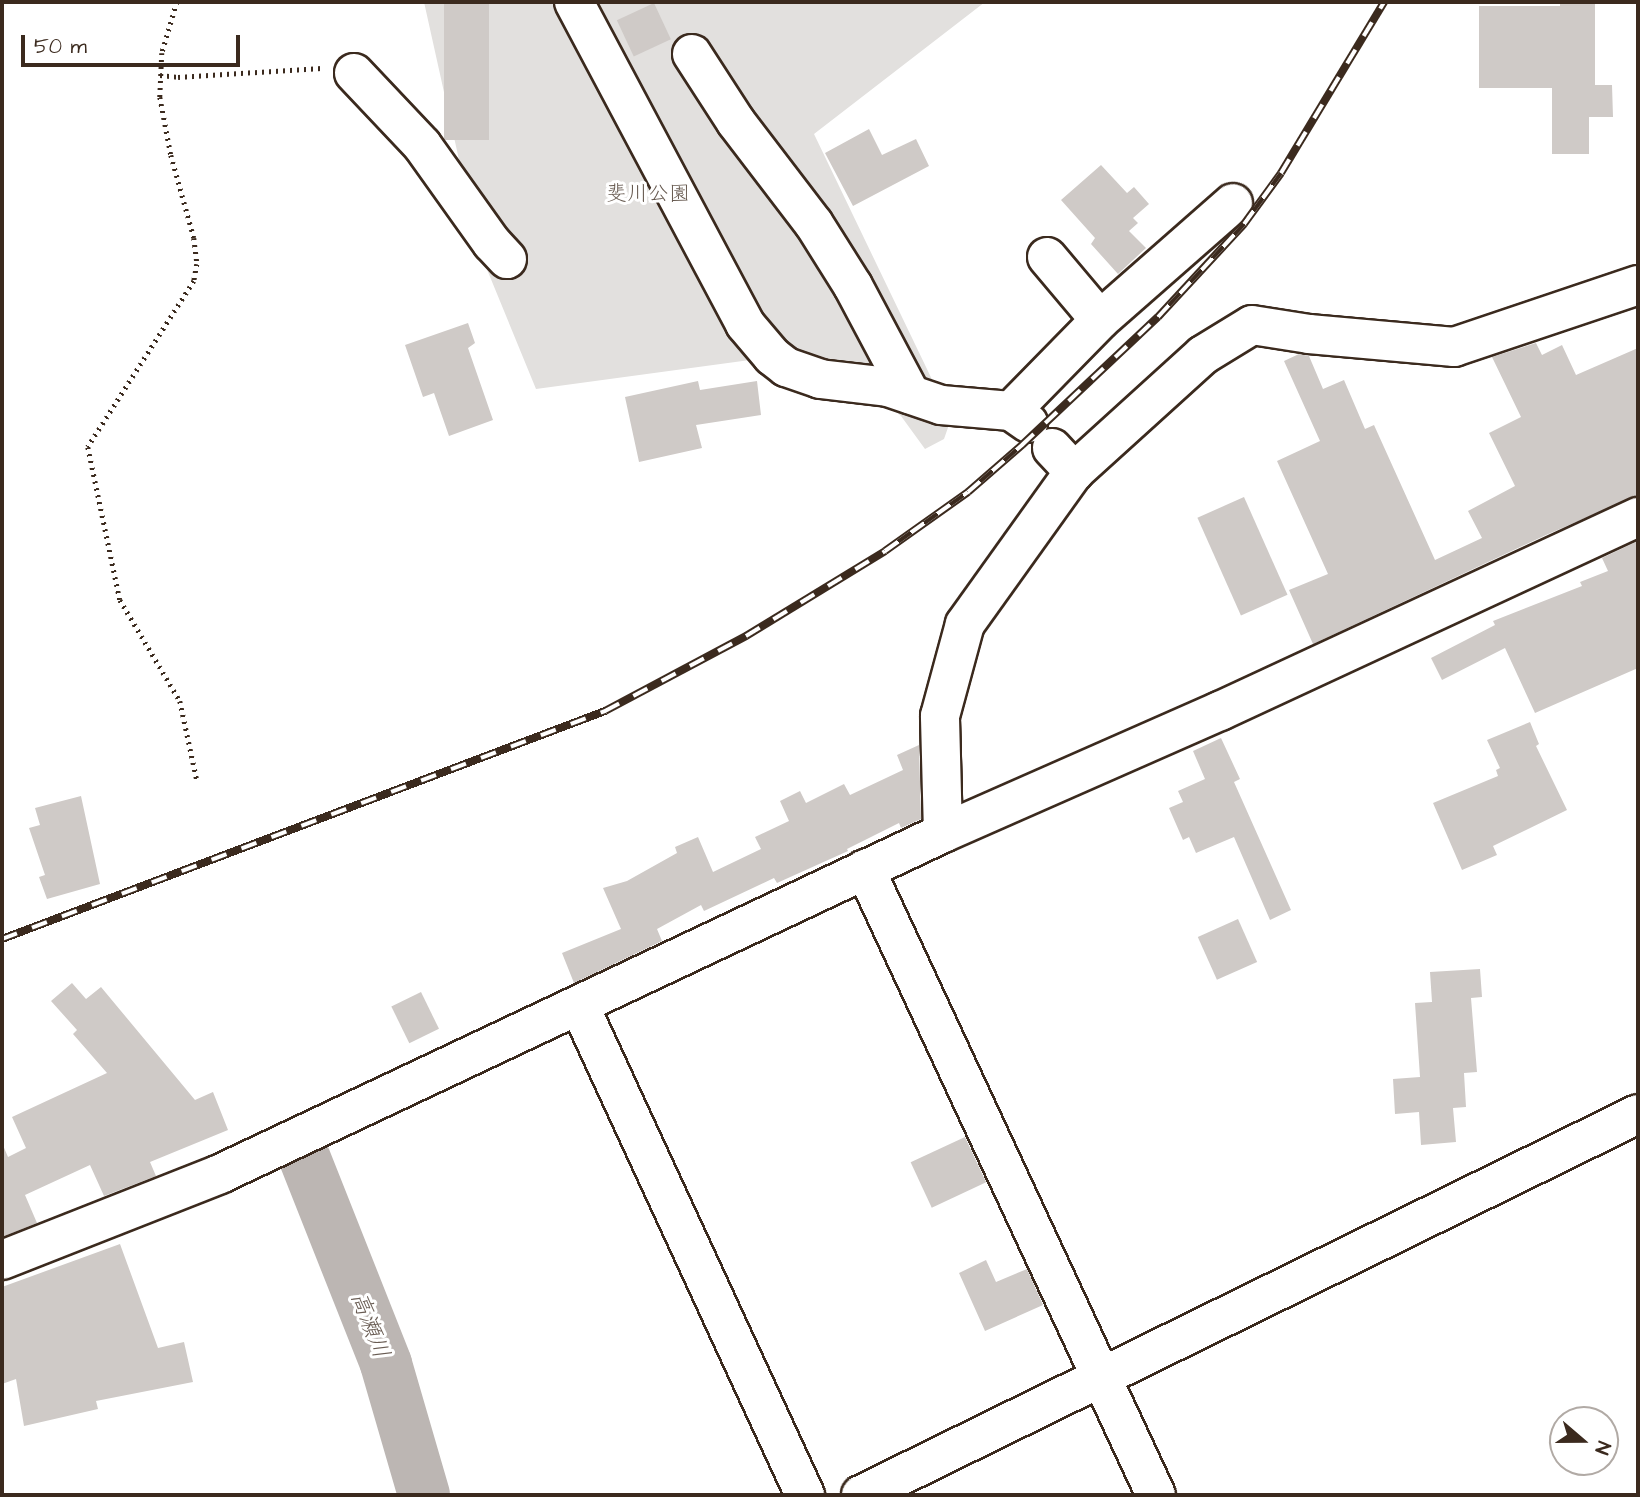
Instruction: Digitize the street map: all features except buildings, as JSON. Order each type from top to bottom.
[{"type":"street","points":[[574,2],[745,324],[786,367],[820,379],[888,387],[1041,439],[1203,355],[1252,325],[1454,347],[1638,285]]},
{"type":"street","points":[[692,54],[736,122],[814,224],[853,286],[911,395]]},
{"type":"street","points":[[354,73],[422,145],[492,243],[508,259]]},
{"type":"street","points":[[943,833],[940,716],[965,624],[1041,439],[1100,320],[1233,203]]},
{"type":"street","points":[[1047,257],[1100,320]]},
{"type":"street","points":[[2,1260],[220,1174],[865,869],[1220,711],[1638,517]]},
{"type":"street","points":[[865,869],[1156,1495]]},
{"type":"street","points":[[579,1005],[805,1495]]},
{"type":"street","points":[[860,1495],[1638,1114]]},
{"type":"path","points":[[177,2],[162,53],[160,97],[194,238],[197,264],[194,281],[177,312],[88,447],[120,600],[180,701],[197,780]]},
{"type":"path","points":[[160,75],[178,77],[303,68],[338,68],[354,73]]},
{"type":"green space","name":"斐川公園","points":[[424,2],[985,2],[814,134],[951,419],[944,439],[925,449],[901,416],[888,406],[812,396],[769,379],[750,360],[536,389],[479,250]]},
{"type":"waterway","name":"高瀬川","points":[[305,1159],[386,1364],[424,1495]]},
{"type":"railway","points":[[2,939],[605,711],[746,636],[885,551],[968,492],[1022,445],[1158,317],[1244,224],[1281,173],[1384,2]]}]
